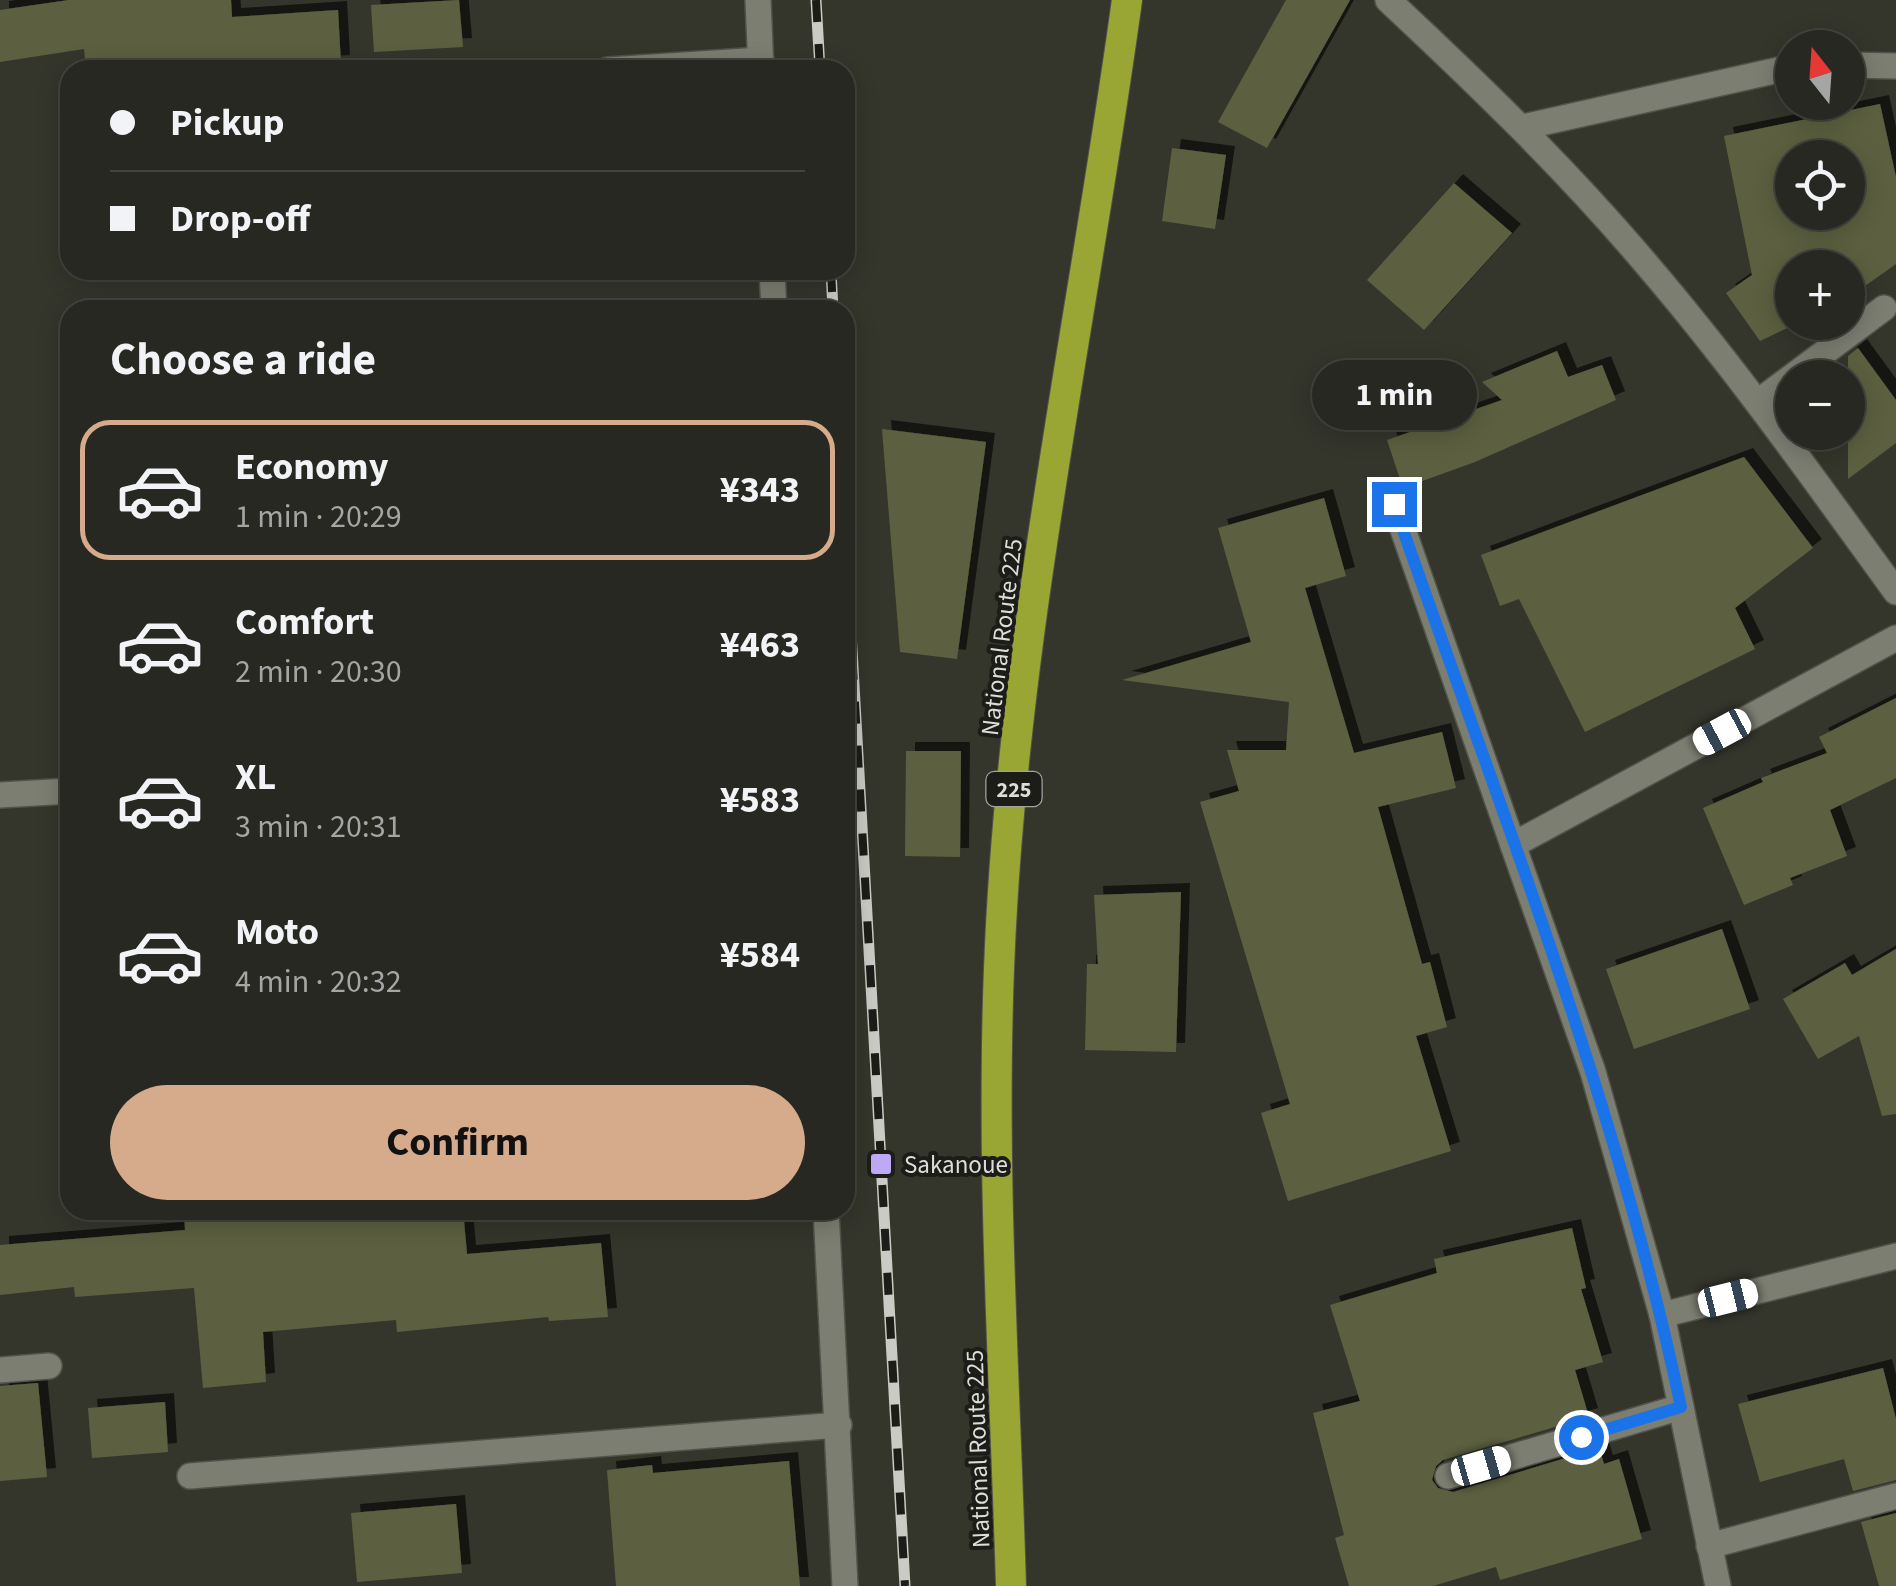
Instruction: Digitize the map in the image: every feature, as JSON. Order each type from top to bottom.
[{"type":"highway","name":"National Route 225","points":[[1011,1586],[998,1128],[998,968],[1014,777],[1052,464],[1127,0]]},
{"type":"street","points":[[758,0],[761,60]]},
{"type":"street","points":[[1388,0],[1524,127],[1648,265],[1758,402],[1896,592]]},
{"type":"street","points":[[1865,65],[1896,66]]},
{"type":"street","points":[[1524,127],[1775,72]]},
{"type":"street","points":[[1758,402],[1884,308]]},
{"type":"street","points":[[1394,504],[1593,1072],[1662,1315],[1709,1546],[1712,1585]]},
{"type":"street","points":[[1512,845],[1896,638]]},
{"type":"street","points":[[0,795],[60,792]]},
{"type":"street","points":[[827,1220],[845,1586]]},
{"type":"street","points":[[1662,1315],[1896,1256]]},
{"type":"street","points":[[0,1370],[49,1366]]},
{"type":"street","points":[[1448,1476],[1681,1407]]},
{"type":"street","points":[[190,1476],[839,1425]]},
{"type":"street","points":[[1709,1546],[1896,1496]]},
{"type":"building","points":[[69,0],[231,0],[232,17],[338,10],[341,60],[85,60],[84,49],[0,62],[0,10]]},
{"type":"building","points":[[459,0],[463,47],[374,52],[371,5]]},
{"type":"building","points":[[1286,0],[1350,0],[1267,148],[1218,122]]},
{"type":"building","points":[[1880,104],[1896,177],[1896,264],[1865,286],[1865,250],[1775,250],[1775,334],[1760,341],[1726,293],[1752,275],[1724,136],[1802,120],[1865,120],[1865,107]]},
{"type":"building","points":[[1172,148],[1226,155],[1215,229],[1162,221]]},
{"type":"building","points":[[1454,183],[1512,233],[1424,330],[1367,280]]},
{"type":"building","points":[[1858,348],[1896,400],[1896,443],[1848,479],[1848,450],[1865,450],[1865,360],[1848,360]]},
{"type":"building","points":[[1557,351],[1568,377],[1602,365],[1616,400],[1475,462],[1403,488],[1387,440],[1502,400],[1482,382]]},
{"type":"building","points":[[882,429],[986,442],[957,659],[900,652]]},
{"type":"building","points":[[1744,457],[1813,548],[1735,608],[1755,649],[1585,732],[1519,599],[1500,606],[1481,555]]},
{"type":"building","points":[[1324,498],[1346,576],[1305,588],[1354,753],[1442,732],[1456,788],[1378,807],[1422,964],[1430,962],[1447,1027],[1416,1036],[1451,1151],[1288,1201],[1261,1113],[1290,1104],[1200,802],[1239,791],[1227,750],[1286,750],[1289,702],[1122,680],[1251,642],[1218,528]]},
{"type":"building","points":[[1896,698],[1896,778],[1830,810],[1847,856],[1790,878],[1793,885],[1744,905],[1703,808],[1763,782],[1761,778],[1827,753],[1819,737]]},
{"type":"building","points":[[906,751],[961,751],[960,857],[905,856]]},
{"type":"building","points":[[1181,892],[1176,1052],[1085,1050],[1087,964],[1098,964],[1094,895]]},
{"type":"building","points":[[1722,929],[1750,1009],[1634,1049],[1606,969]]},
{"type":"building","points":[[1896,949],[1896,1114],[1882,1116],[1859,1036],[1818,1059],[1783,999],[1845,963],[1852,975]]},
{"type":"building","points":[[184,1220],[464,1220],[467,1254],[601,1243],[608,1317],[549,1321],[548,1317],[397,1332],[396,1320],[263,1332],[266,1382],[203,1388],[194,1288],[75,1297],[74,1287],[0,1295],[0,1245],[185,1230]]},
{"type":"building","points":[[1572,1228],[1586,1288],[1581,1289],[1603,1362],[1575,1370],[1589,1417],[1443,1460],[1436,1466],[1432,1480],[1438,1488],[1453,1492],[1599,1448],[1604,1464],[1619,1459],[1642,1539],[1500,1580],[1496,1567],[1433,1586],[1349,1586],[1335,1538],[1344,1535],[1313,1413],[1360,1401],[1330,1305],[1437,1273],[1434,1259]]},
{"type":"building","points":[[1883,1368],[1896,1419],[1896,1480],[1853,1491],[1844,1459],[1760,1482],[1738,1404]]},
{"type":"building","points":[[38,1383],[47,1477],[0,1481],[0,1386]]},
{"type":"building","points":[[165,1402],[168,1452],[92,1458],[88,1408]]},
{"type":"building","points":[[789,1461],[800,1586],[616,1586],[607,1470],[652,1465],[653,1473]]},
{"type":"building","points":[[456,1504],[462,1573],[357,1582],[351,1513]]},
{"type":"building","points":[[1896,1513],[1896,1586],[1879,1586],[1861,1522]]},
{"type":"railway","points":[[816,0],[819,60]]},
{"type":"railway","points":[[832,280],[832,300]]},
{"type":"railway","points":[[855,703],[905,1586]]},
{"type":"place","name":"Sakanoue","points":[[881,1164]]},
{"type":"route","points":[[1394,504],[1593,1072],[1662,1315],[1681,1407],[1581,1437]]}]
